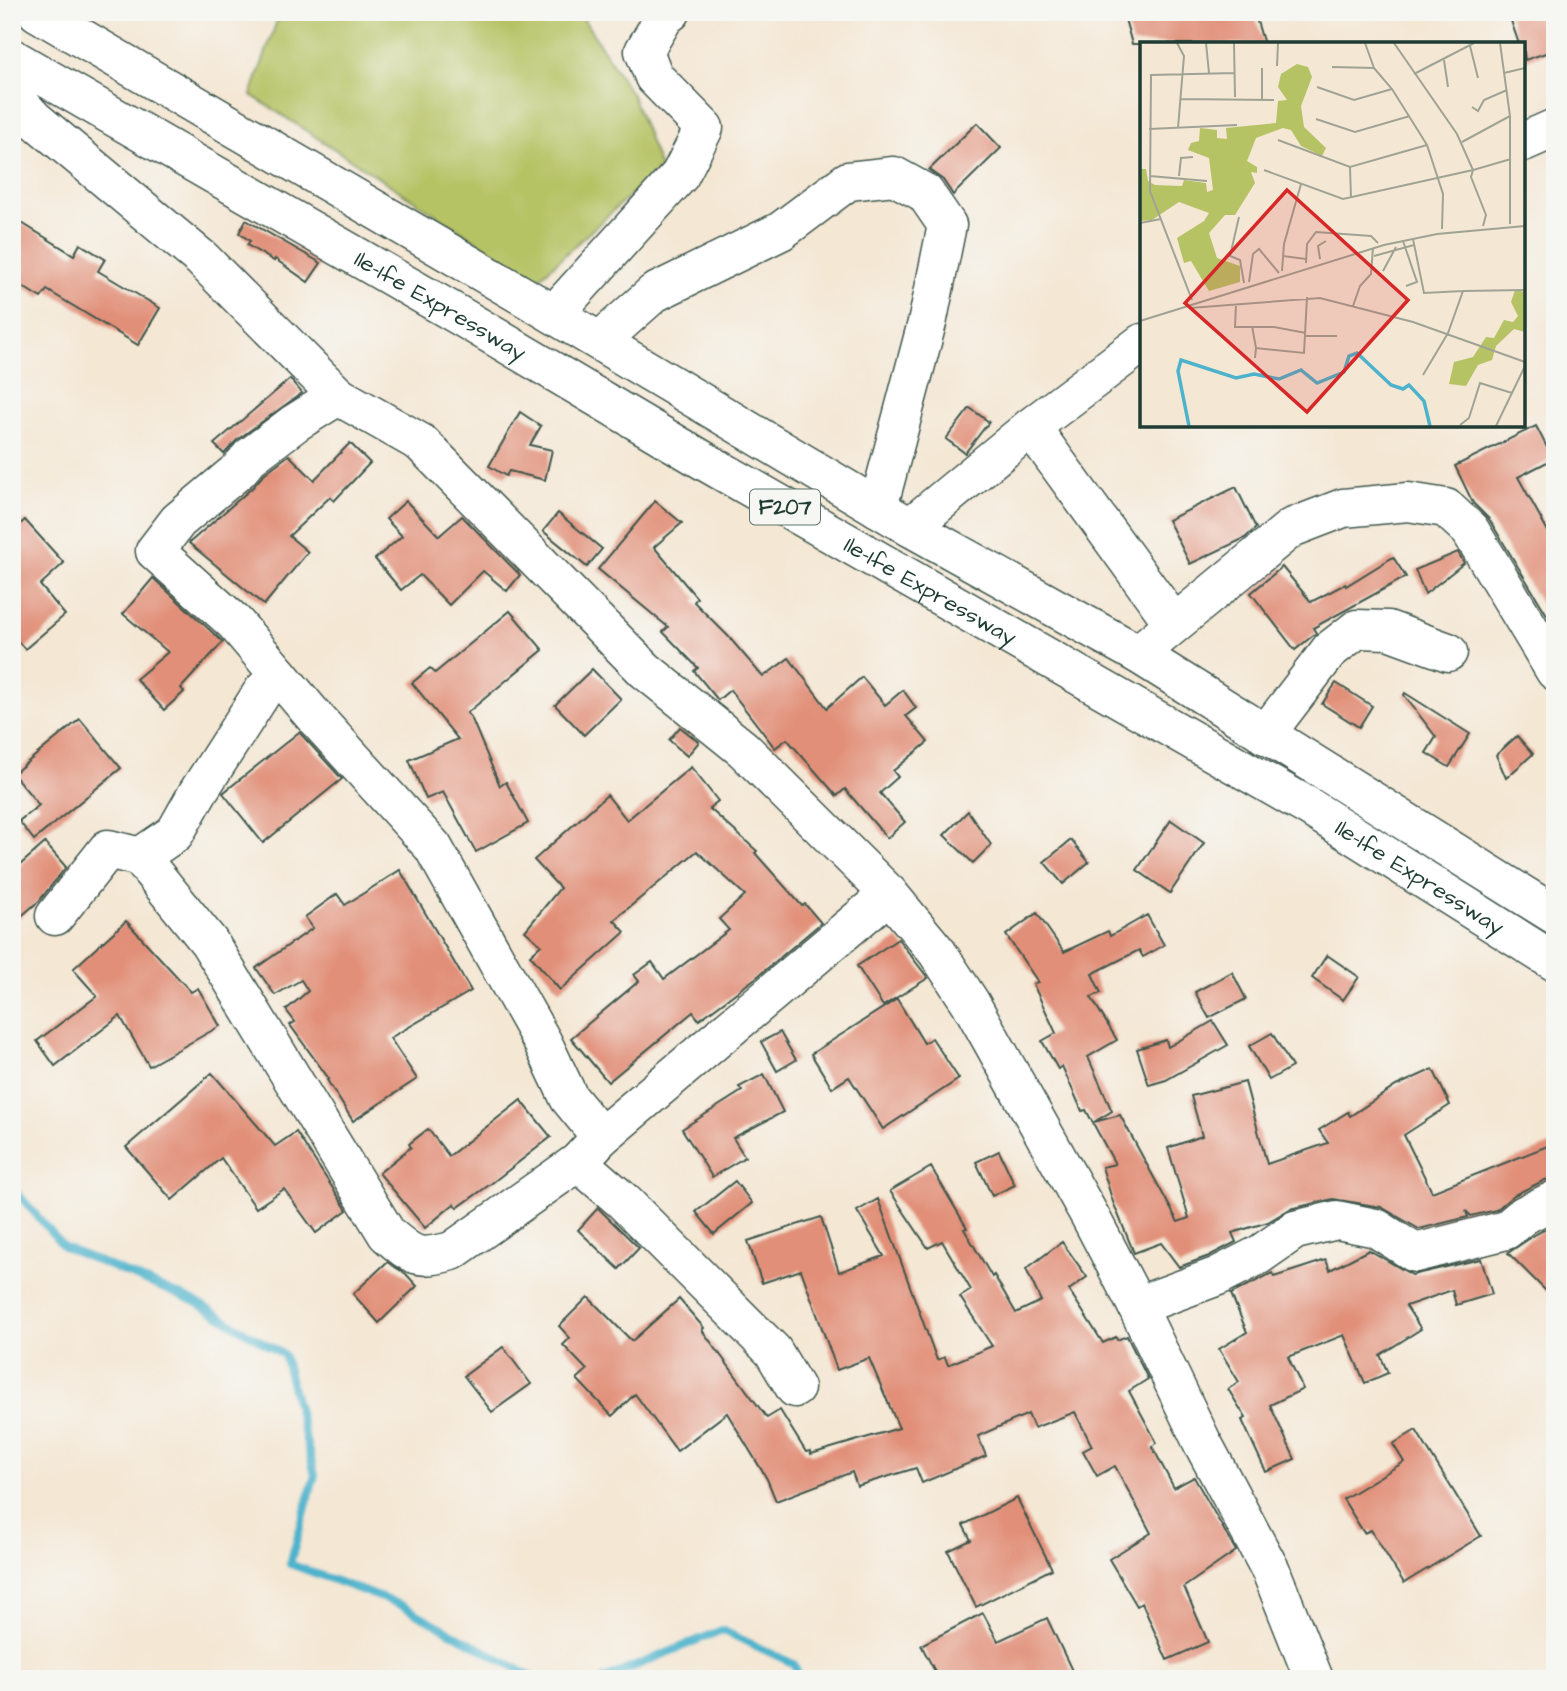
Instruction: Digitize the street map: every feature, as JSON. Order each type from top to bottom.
[{"type":"street","points":[[554,314],[680,175],[704,128],[653,77],[644,51],[665,16],[671,12]]},
{"type":"street","name":"Ile-Ife Expressway","points":[[59,18],[894,517],[1138,654],[1555,915]]},
{"type":"street","name":"Ile-Ife Expressway","points":[[12,58],[460,316],[706,462],[1308,807],[1555,962]]},
{"type":"street","points":[[12,95],[34,119],[202,259],[338,397],[421,443],[645,670],[743,749],[890,894],[937,952],[970,1002],[1091,1219],[1137,1306],[1202,1442],[1271,1571],[1314,1679]]},
{"type":"street","points":[[1525,141],[1555,128]]},
{"type":"street","points":[[600,341],[654,293],[781,231],[848,181],[894,176],[925,193],[947,225],[894,517]]},
{"type":"street","points":[[894,517],[1031,427],[1140,345]]},
{"type":"street","points":[[338,397],[295,423],[250,457],[239,470],[178,521],[155,551],[235,623],[312,714],[433,847],[543,1043],[589,1149],[623,1201],[773,1351],[795,1388]]},
{"type":"street","points":[[706,462],[740,425]]},
{"type":"street","points":[[1031,427],[1174,624]]},
{"type":"street","points":[[1138,654],[1291,528],[1342,508],[1408,502],[1446,508],[1470,530],[1555,671]]},
{"type":"street","points":[[1265,735],[1330,650],[1357,628],[1388,630],[1448,652]]},
{"type":"street","points":[[140,857],[175,833],[263,691],[279,675]]},
{"type":"street","points":[[55,916],[108,849],[140,857],[209,942],[387,1234],[410,1253],[428,1257],[452,1251],[589,1149],[890,894]]},
{"type":"street","points":[[1137,1306],[1218,1276],[1259,1255],[1295,1230],[1337,1220],[1376,1228],[1415,1253],[1506,1230],[1524,1215],[1555,1200]]},
{"type":"green space","points":[[280,12],[579,12],[632,95],[660,168],[537,280],[251,95]]},
{"type":"building","points":[[1123,12],[1254,12],[1263,42],[1140,42],[1132,44]]},
{"type":"building","points":[[1508,12],[1555,12],[1555,50],[1525,60],[1525,42],[1518,42]]},
{"type":"building","points":[[977,123],[1001,148],[953,195],[943,180],[929,170]]},
{"type":"building","points":[[12,217],[74,255],[80,244],[105,259],[98,271],[160,308],[138,345],[47,290],[41,298],[12,280]]},
{"type":"building","points":[[246,220],[321,263],[308,282],[275,259],[274,261],[247,245],[250,241],[239,233]]},
{"type":"building","points":[[290,379],[302,393],[237,440],[224,454],[214,444]]},
{"type":"building","points":[[970,408],[989,422],[965,453],[946,439]]},
{"type":"building","points":[[520,412],[541,426],[530,445],[552,450],[545,480],[509,471],[506,476],[489,466]]},
{"type":"building","points":[[1536,426],[1553,459],[1518,477],[1555,544],[1555,628],[1489,519],[1473,503],[1455,466]]},
{"type":"building","points":[[350,443],[370,463],[334,501],[330,497],[289,536],[308,552],[264,605],[189,543],[253,487],[265,473],[289,455],[314,480]]},
{"type":"building","points":[[1236,487],[1256,528],[1245,538],[1190,564],[1168,520]]},
{"type":"building","points":[[406,501],[439,536],[462,516],[520,575],[507,591],[483,571],[449,605],[420,575],[401,590],[375,559],[402,536],[386,519]]},
{"type":"building","points":[[655,501],[682,523],[654,547],[697,598],[694,602],[763,677],[789,658],[827,708],[862,677],[885,705],[903,690],[916,708],[906,716],[928,742],[893,771],[898,777],[880,793],[905,822],[887,838],[845,789],[837,796],[787,739],[775,748],[730,690],[718,700],[694,671],[698,668],[663,632],[668,627],[598,569]]},
{"type":"building","points":[[558,513],[602,549],[587,567],[543,531]]},
{"type":"building","points":[[25,520],[64,563],[40,585],[65,615],[25,649],[12,635],[12,531]]},
{"type":"building","points":[[1458,552],[1464,563],[1425,594],[1415,570]]},
{"type":"building","points":[[1393,557],[1406,577],[1313,628],[1316,633],[1295,650],[1251,593],[1282,567],[1311,602],[1345,584],[1346,586]]},
{"type":"building","points":[[153,578],[223,642],[181,688],[184,692],[164,710],[136,679],[168,652],[123,614]]},
{"type":"building","points":[[510,611],[543,650],[467,713],[500,786],[506,782],[528,823],[476,852],[443,792],[426,799],[409,760],[458,739],[412,683],[430,668],[435,673]]},
{"type":"building","points":[[592,669],[621,699],[584,735],[555,705]]},
{"type":"building","points":[[1336,683],[1372,706],[1359,727],[1322,704]]},
{"type":"building","points":[[1405,693],[1470,734],[1449,767],[1426,753],[1436,737]]},
{"type":"building","points":[[80,719],[121,768],[34,840],[19,821],[39,805],[13,774]]},
{"type":"building","points":[[680,727],[699,742],[687,756],[669,740]]},
{"type":"building","points":[[299,732],[342,779],[263,843],[223,793]]},
{"type":"building","points":[[1517,736],[1533,754],[1506,778],[1496,755]]},
{"type":"building","points":[[691,767],[718,801],[709,808],[757,851],[755,853],[802,906],[805,904],[821,923],[757,977],[699,1020],[693,1012],[608,1082],[571,1038],[639,981],[634,975],[652,962],[664,979],[729,930],[719,919],[745,895],[697,851],[614,920],[625,932],[560,990],[530,955],[541,945],[525,931],[560,888],[534,860],[607,795],[627,820]]},
{"type":"building","points":[[968,811],[991,845],[973,863],[944,835]]},
{"type":"building","points":[[1171,820],[1204,843],[1170,893],[1137,870]]},
{"type":"building","points":[[1071,840],[1089,862],[1063,884],[1044,862]]},
{"type":"building","points":[[45,843],[66,867],[39,901],[12,924],[12,872]]},
{"type":"building","points":[[400,870],[471,991],[390,1038],[417,1079],[353,1121],[327,1080],[329,1079],[290,1025],[295,1022],[286,1010],[308,991],[301,980],[275,995],[256,968],[313,928],[305,917],[337,894],[345,905]]},
{"type":"building","points":[[1037,913],[1064,952],[1108,931],[1110,936],[1147,915],[1164,945],[1143,957],[1139,950],[1092,974],[1101,993],[1091,997],[1117,1040],[1088,1057],[1112,1111],[1094,1122],[1120,1115],[1178,1222],[1189,1218],[1168,1148],[1202,1136],[1191,1096],[1245,1082],[1267,1164],[1328,1143],[1319,1130],[1348,1112],[1350,1116],[1396,1086],[1433,1069],[1450,1105],[1404,1135],[1432,1192],[1555,1143],[1555,1178],[1514,1195],[1496,1210],[1471,1216],[1466,1211],[1468,1217],[1419,1229],[1381,1207],[1333,1199],[1290,1209],[1268,1222],[1232,1233],[1236,1242],[1179,1267],[1161,1243],[1134,1253],[1102,1167],[1115,1164],[1086,1110],[1082,1111],[1062,1066],[1058,1069],[1042,1041],[1056,1033],[1033,984],[1038,982],[1006,935]]},
{"type":"building","points":[[126,921],[191,992],[198,988],[220,1026],[149,1066],[120,1016],[55,1066],[37,1041],[97,996],[73,969]]},
{"type":"building","points":[[898,939],[928,978],[883,1006],[857,966]]},
{"type":"building","points":[[1327,955],[1359,977],[1343,1000],[1312,978]]},
{"type":"building","points":[[1232,972],[1246,999],[1209,1018],[1195,992]]},
{"type":"building","points":[[897,999],[924,1043],[932,1038],[959,1079],[883,1129],[849,1077],[832,1088],[811,1054]]},
{"type":"building","points":[[1213,1021],[1228,1045],[1166,1080],[1149,1085],[1137,1049],[1166,1040],[1168,1047]]},
{"type":"building","points":[[780,1032],[796,1060],[777,1071],[761,1042]]},
{"type":"building","points":[[1272,1033],[1292,1067],[1269,1080],[1249,1046]]},
{"type":"building","points":[[212,1073],[275,1146],[296,1132],[347,1210],[316,1233],[284,1189],[256,1208],[221,1158],[172,1200],[126,1147]]},
{"type":"building","points":[[764,1074],[783,1112],[733,1138],[745,1157],[712,1177],[682,1129],[742,1091],[739,1087]]},
{"type":"building","points":[[521,1100],[551,1137],[492,1183],[457,1208],[454,1204],[425,1228],[379,1173],[428,1129],[449,1156]]},
{"type":"building","points":[[999,1151],[1015,1185],[992,1196],[976,1162]]},
{"type":"building","points":[[931,1167],[967,1228],[964,1229],[1016,1313],[1041,1301],[1026,1269],[1062,1242],[1087,1277],[1069,1290],[1103,1343],[1116,1337],[1117,1340],[1127,1336],[1148,1379],[1129,1391],[1157,1443],[1152,1446],[1174,1488],[1194,1477],[1236,1551],[1184,1587],[1208,1642],[1167,1660],[1142,1603],[1137,1606],[1109,1559],[1151,1533],[1115,1466],[1097,1476],[1083,1451],[1092,1446],[1075,1412],[1034,1428],[1028,1414],[978,1436],[986,1456],[922,1483],[916,1468],[857,1486],[852,1472],[776,1501],[767,1479],[727,1413],[677,1451],[635,1394],[612,1416],[577,1379],[587,1370],[563,1345],[570,1338],[559,1326],[588,1297],[632,1341],[679,1299],[704,1328],[702,1330],[767,1418],[780,1410],[806,1452],[810,1451],[811,1454],[899,1428],[869,1358],[837,1370],[801,1270],[762,1283],[748,1241],[821,1217],[839,1272],[884,1256],[857,1211],[878,1199],[937,1360],[945,1357],[948,1365],[992,1346],[960,1297],[971,1290],[942,1241],[928,1248],[890,1191]]},
{"type":"building","points":[[735,1181],[752,1203],[714,1234],[696,1212]]},
{"type":"building","points":[[598,1208],[639,1248],[619,1269],[578,1230]]},
{"type":"building","points":[[1555,1224],[1555,1300],[1508,1253]]},
{"type":"building","points":[[1369,1250],[1412,1275],[1481,1259],[1492,1294],[1456,1305],[1452,1290],[1406,1306],[1421,1329],[1380,1355],[1388,1373],[1365,1383],[1344,1335],[1288,1357],[1303,1389],[1270,1405],[1295,1459],[1266,1472],[1242,1420],[1246,1418],[1228,1389],[1239,1382],[1219,1349],[1247,1332],[1231,1294],[1272,1273],[1274,1277],[1326,1260],[1330,1270]]},
{"type":"building","points":[[387,1262],[406,1274],[417,1286],[379,1323],[353,1294]]},
{"type":"building","points":[[503,1347],[531,1384],[492,1412],[464,1376]]},
{"type":"building","points":[[1416,1430],[1481,1536],[1404,1583],[1371,1530],[1364,1533],[1343,1499],[1404,1462],[1393,1444]]},
{"type":"building","points":[[1017,1498],[1052,1569],[976,1607],[948,1551],[971,1540],[963,1525]]},
{"type":"building","points":[[983,1613],[998,1641],[1047,1618],[1076,1679],[939,1679],[921,1645]]},
{"type":"waterway","points":[[12,1187],[64,1247],[196,1302],[284,1355],[315,1475],[290,1564],[401,1605],[536,1679]]},
{"type":"waterway","points":[[604,1679],[722,1630],[794,1664],[800,1679]]}]
